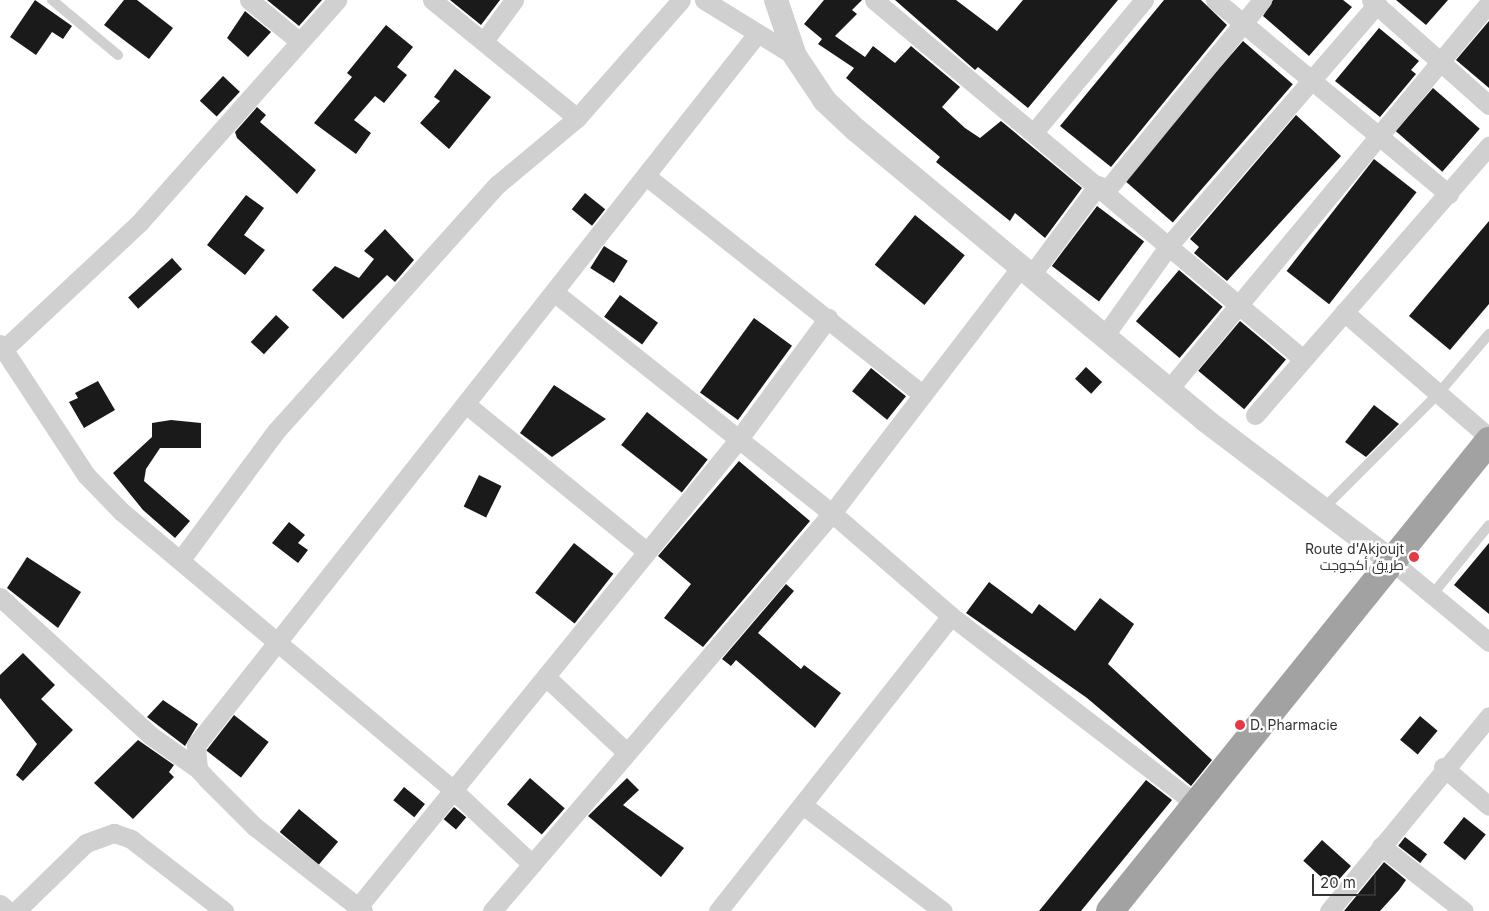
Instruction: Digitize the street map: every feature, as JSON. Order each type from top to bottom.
[{"type":"highway","points":[[1110,911],[1197,805],[1389,559],[1489,441]]},
{"type":"street","points":[[248,0],[299,41]]},
{"type":"street","points":[[337,0],[140,222],[2,347],[86,475],[122,512],[182,558],[452,789],[532,864]]},
{"type":"street","points":[[432,0],[577,118]]},
{"type":"street","points":[[484,41],[514,0]]},
{"type":"street","points":[[182,558],[276,432],[491,191],[577,118],[681,0]]},
{"type":"street","points":[[704,0],[794,56]]},
{"type":"street","points":[[776,0],[794,56],[826,101],[856,130],[1169,389],[1322,510],[1389,559],[1489,642]]},
{"type":"street","points":[[874,0],[1170,244],[1303,359]]},
{"type":"street","points":[[1034,132],[1144,0]]},
{"type":"street","points":[[1215,0],[1449,194]]},
{"type":"street","points":[[492,911],[625,750],[832,513],[921,393],[1027,270],[1102,188],[1262,0]]},
{"type":"street","points":[[1105,335],[1170,244],[1313,82],[1374,2],[1489,106]]},
{"type":"street","points":[[1169,389],[1380,138],[1489,3]]},
{"type":"street","points":[[198,769],[196,745],[281,643],[757,34]]},
{"type":"street","points":[[1255,415],[1489,146]]},
{"type":"street","points":[[646,176],[921,393]]},
{"type":"street","points":[[554,293],[832,513],[951,616],[1197,805]]},
{"type":"street","points":[[1344,312],[1489,437]]},
{"type":"street","points":[[0,597],[150,735],[198,769],[255,827],[352,907],[546,677],[646,551],[738,440],[828,318]]},
{"type":"street","points":[[467,405],[646,551]]},
{"type":"street","points":[[718,911],[804,806],[951,616]]},
{"type":"street","points":[[546,677],[625,750]]},
{"type":"street","points":[[1329,911],[1443,767],[1489,716]]},
{"type":"street","points":[[1443,767],[1489,806]]},
{"type":"street","points":[[804,806],[943,911]]},
{"type":"street","points":[[16,911],[86,843],[114,833],[131,839],[224,911]]},
{"type":"street","points":[[1381,846],[1464,911]]},
{"type":"street","points":[[0,904],[8,911]]},
{"type":"lane","points":[[52,0],[118,54]]},
{"type":"lane","points":[[1322,510],[1438,394],[1488,339]]},
{"type":"lane","points":[[1432,595],[1489,525]]},
{"type":"building","points":[[35,0],[72,26],[63,39],[52,32],[36,55],[10,37]]},
{"type":"building","points":[[124,0],[137,0],[173,28],[149,59],[104,25]]},
{"type":"building","points":[[267,0],[322,0],[299,26]]},
{"type":"building","points":[[450,0],[500,0],[481,25]]},
{"type":"building","points":[[824,0],[862,0],[852,10],[857,14],[835,36],[865,57],[873,46],[895,63],[911,46],[960,87],[942,107],[965,128],[980,138],[1001,121],[1082,188],[1045,238],[1015,213],[1010,221],[936,162],[940,157],[846,78],[854,68],[818,44],[822,39],[804,24]]},
{"type":"building","points":[[895,0],[956,0],[997,31],[1023,0],[1118,0],[1028,108],[978,67],[975,70]]},
{"type":"building","points":[[1164,0],[1201,0],[1227,25],[1111,167],[1060,126]]},
{"type":"building","points":[[1273,0],[1343,0],[1352,7],[1309,56],[1263,16]]},
{"type":"building","points":[[1396,0],[1448,0],[1426,25]]},
{"type":"building","points":[[245,11],[271,32],[248,57],[227,38]]},
{"type":"building","points":[[1489,21],[1489,88],[1456,60]]},
{"type":"building","points":[[386,25],[413,47],[397,67],[407,75],[384,103],[375,96],[354,120],[371,133],[356,154],[314,123],[352,77],[347,73]]},
{"type":"building","points":[[1379,28],[1419,61],[1411,70],[1416,74],[1380,117],[1335,81]]},
{"type":"building","points":[[1243,41],[1293,84],[1173,222],[1123,179]]},
{"type":"building","points":[[455,69],[491,97],[449,149],[420,123],[440,101],[434,97]]},
{"type":"building","points":[[223,76],[240,92],[217,117],[200,101]]},
{"type":"building","points":[[1433,88],[1480,129],[1442,172],[1396,131]]},
{"type":"building","points":[[257,107],[266,115],[260,122],[316,170],[297,194],[237,138],[235,132]]},
{"type":"building","points":[[1296,115],[1341,156],[1227,281],[1194,253],[1199,247],[1190,239]]},
{"type":"building","points":[[1374,159],[1417,192],[1329,304],[1287,271]]},
{"type":"building","points":[[585,193],[605,209],[592,226],[572,209]]},
{"type":"building","points":[[246,195],[264,208],[244,235],[265,250],[245,275],[207,245]]},
{"type":"building","points":[[1097,206],[1144,242],[1099,301],[1052,266]]},
{"type":"building","points":[[915,215],[965,255],[924,305],[875,265]]},
{"type":"building","points":[[1489,221],[1489,304],[1450,350],[1409,316]]},
{"type":"building","points":[[385,229],[414,260],[395,282],[387,275],[343,319],[312,290],[335,266],[359,278],[374,259],[364,251]]},
{"type":"building","points":[[604,246],[628,261],[614,283],[590,268]]},
{"type":"building","points":[[172,258],[182,269],[138,309],[128,297]]},
{"type":"building","points":[[1179,270],[1223,307],[1180,358],[1136,321]]},
{"type":"building","points":[[620,295],[658,323],[642,344],[604,317]]},
{"type":"building","points":[[276,315],[289,327],[264,354],[251,342]]},
{"type":"building","points":[[754,318],[792,346],[738,420],[700,392]]},
{"type":"building","points":[[1240,321],[1286,360],[1244,409],[1198,371]]},
{"type":"building","points":[[1086,367],[1102,382],[1091,394],[1075,379]]},
{"type":"building","points":[[871,368],[906,396],[887,420],[852,391]]},
{"type":"building","points":[[98,381],[115,410],[84,428],[69,402],[78,398],[75,393]]},
{"type":"building","points":[[554,385],[606,419],[552,457],[520,433]]},
{"type":"building","points":[[1374,405],[1399,424],[1366,457],[1345,442]]},
{"type":"building","points":[[647,412],[708,459],[682,493],[621,445]]},
{"type":"building","points":[[171,420],[201,423],[201,448],[160,448],[146,469],[144,481],[190,521],[175,538],[143,510],[113,473],[152,437],[152,423]]},
{"type":"building","points":[[739,461],[810,521],[703,647],[664,618],[691,584],[658,556]]},
{"type":"building","points":[[479,475],[501,486],[486,517],[464,506]]},
{"type":"building","points":[[289,522],[305,535],[298,543],[308,550],[298,563],[272,543]]},
{"type":"building","points":[[574,543],[613,574],[575,623],[535,593]]},
{"type":"building","points":[[1489,543],[1489,614],[1454,585]]},
{"type":"building","points":[[27,557],[81,592],[58,628],[7,588]]},
{"type":"building","points":[[989,582],[1032,614],[1039,604],[1075,631],[1100,598],[1134,624],[1108,664],[1212,760],[1191,786],[1087,698],[966,613]]},
{"type":"building","points":[[786,584],[794,591],[758,633],[801,669],[804,665],[841,693],[815,728],[736,660],[731,666],[722,659]]},
{"type":"building","points":[[23,653],[55,685],[41,699],[73,730],[23,781],[16,775],[37,744],[0,698],[0,675]]},
{"type":"building","points":[[163,700],[198,724],[185,746],[147,717]]},
{"type":"building","points":[[234,715],[269,742],[241,778],[206,750]]},
{"type":"building","points":[[1420,716],[1438,731],[1418,755],[1400,740]]},
{"type":"building","points":[[138,740],[174,765],[169,772],[174,777],[133,819],[94,783]]},
{"type":"building","points":[[530,778],[565,808],[542,835],[507,804]]},
{"type":"building","points":[[627,778],[639,790],[623,805],[684,848],[661,877],[588,816]]},
{"type":"building","points":[[1146,780],[1172,800],[1081,911],[1039,911]]},
{"type":"building","points":[[404,787],[425,804],[414,817],[393,800]]},
{"type":"building","points":[[454,807],[466,817],[456,830],[444,819]]},
{"type":"building","points":[[299,809],[338,842],[319,865],[280,832]]},
{"type":"building","points":[[1464,817],[1486,835],[1465,860],[1443,843]]},
{"type":"building","points":[[1405,837],[1427,854],[1420,863],[1398,846]]},
{"type":"building","points":[[1322,840],[1351,866],[1332,887],[1303,861]]},
{"type":"building","points":[[1384,862],[1406,880],[1399,890],[1380,911],[1344,911]]},
{"type":"place","name":"Route d'Akjoujt طريق أكجوجت","points":[[1414,557]]},
{"type":"place","name":"D. Pharmacie","points":[[1240,725]]}]
